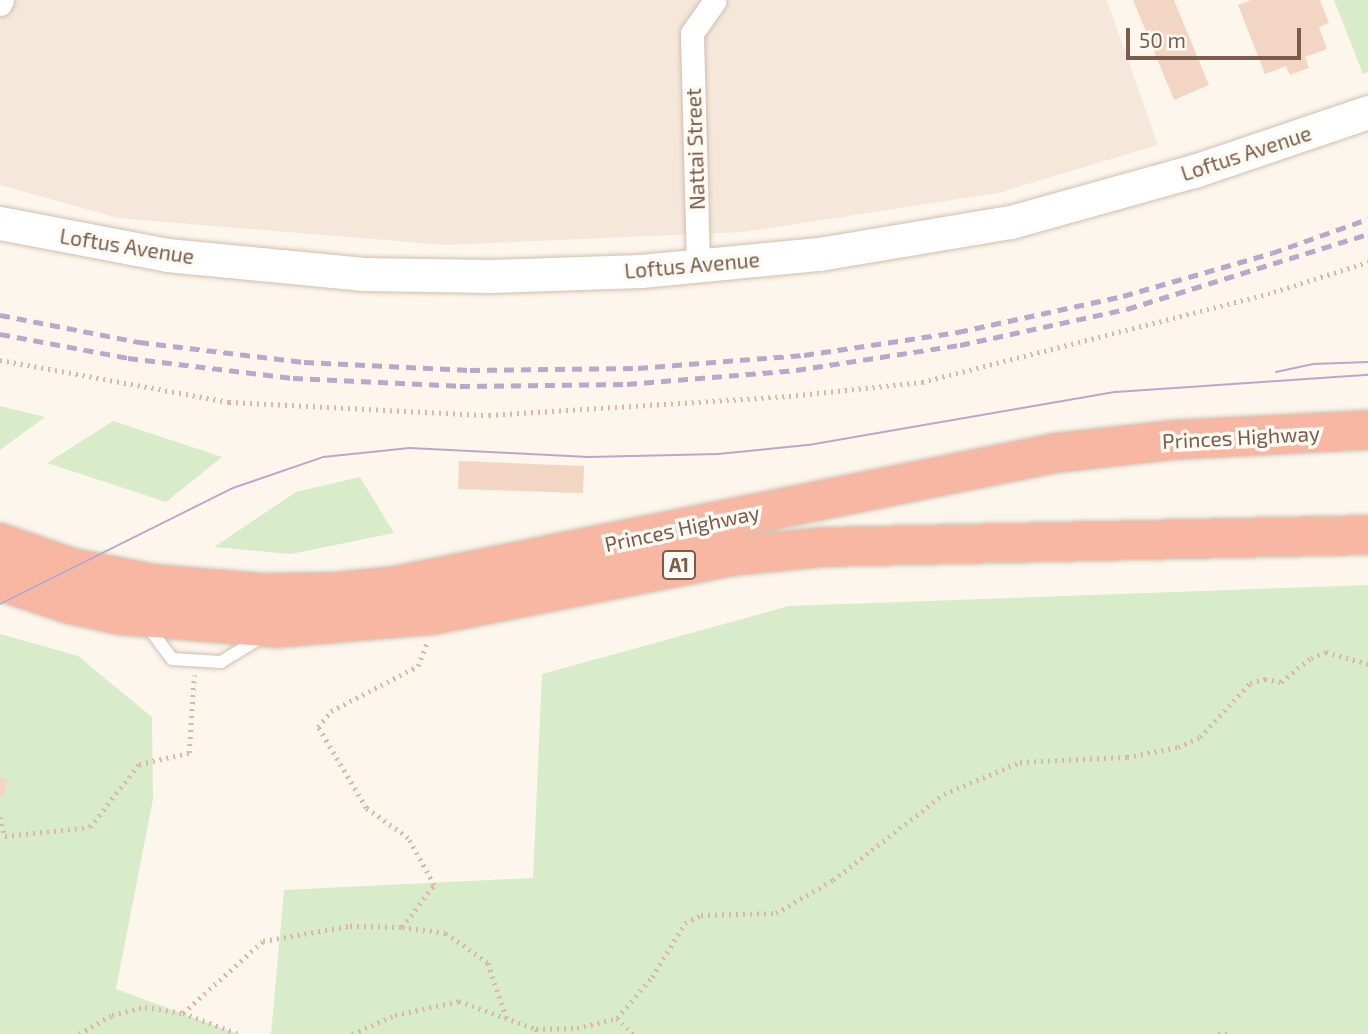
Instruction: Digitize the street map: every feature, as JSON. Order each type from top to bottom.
[{"type":"highway","name":"Princes Highway","points":[[0,543],[72,568],[154,584],[262,593],[335,592],[395,586],[1055,453],[1172,440],[1368,430]]},
{"type":"highway","points":[[1305,433],[1368,443]]},
{"type":"highway","points":[[908,542],[1108,519],[1368,509]]},
{"type":"highway","name":"Princes Highway","points":[[0,581],[69,604],[142,618],[278,628],[432,615],[732,556],[908,542],[1368,536]]},
{"type":"street","name":"Nattai Street","points":[[698,265],[683,30],[714,1]]},
{"type":"street","name":"Loftus Avenue","points":[[0,223],[167,255],[363,274],[491,276],[698,265],[819,254],[1011,222],[1194,171],[1368,112]]},
{"type":"lane","points":[[142,618],[172,659],[221,662],[278,628]]},
{"type":"path","points":[[0,360],[229,402],[489,415],[762,398],[922,382],[1211,309],[1368,261]]},
{"type":"path","points":[[402,927],[434,885],[408,838],[366,808],[318,727],[331,711],[418,666],[426,653],[432,615]]},
{"type":"path","points":[[352,1034],[396,1015],[459,1001],[538,1031],[577,1028],[617,1018],[652,976],[685,923],[701,915],[776,913],[833,880],[944,794],[1020,762],[1127,757],[1178,747],[1200,737],[1250,683],[1265,679],[1281,682],[1311,657],[1326,652],[1368,664]]},
{"type":"path","points":[[0,817],[5,835],[90,827],[139,764],[189,753],[195,660]]},
{"type":"path","points":[[183,1013],[263,941],[350,926],[402,927],[446,933],[488,963],[508,1018]]},
{"type":"path","points":[[79,1034],[112,1015],[145,1007],[183,1013],[239,1034]]},
{"type":"path","points":[[617,1018],[633,1034]]},
{"type":"path","points":[[1218,1034],[1227,1034]]},
{"type":"shaded area","points":[[0,0],[1107,0],[1158,145],[998,193],[744,232],[445,245],[118,218],[0,185]]},
{"type":"green space","points":[[1334,0],[1368,0],[1368,72],[1363,74]]},
{"type":"green space","points":[[0,406],[45,417],[0,450]]},
{"type":"green space","points":[[113,421],[222,457],[166,502],[47,463]]},
{"type":"green space","points":[[360,477],[394,533],[291,554],[214,547],[296,492]]},
{"type":"green space","points":[[1368,585],[1368,1034],[271,1034],[284,890],[533,878],[542,674],[789,606]]},
{"type":"green space","points":[[0,634],[78,656],[152,717],[153,799],[116,989],[238,1034],[0,1034]]},
{"type":"building","points":[[1133,0],[1174,0],[1209,85],[1174,100]]},
{"type":"building","points":[[1251,0],[1320,0],[1329,23],[1319,27],[1327,49],[1305,57],[1309,68],[1290,75],[1286,66],[1265,74],[1238,5]]},
{"type":"building","points":[[459,461],[584,466],[583,493],[458,489]]},
{"type":"building","points":[[0,776],[8,780],[3,797],[0,796]]},
{"type":"tram line","points":[[1276,372],[1313,364],[1368,362]]},
{"type":"tram line","points":[[0,604],[233,488],[323,457],[410,448],[589,457],[718,454],[808,445],[1116,392],[1368,375]]},
{"type":"railway","points":[[0,315],[139,342],[304,362],[470,370],[638,368],[804,355],[958,332],[1123,296],[1272,253],[1368,219]]},
{"type":"railway","points":[[0,334],[128,358],[293,378],[460,386],[627,384],[796,370],[960,345],[1127,309],[1368,234]]}]
